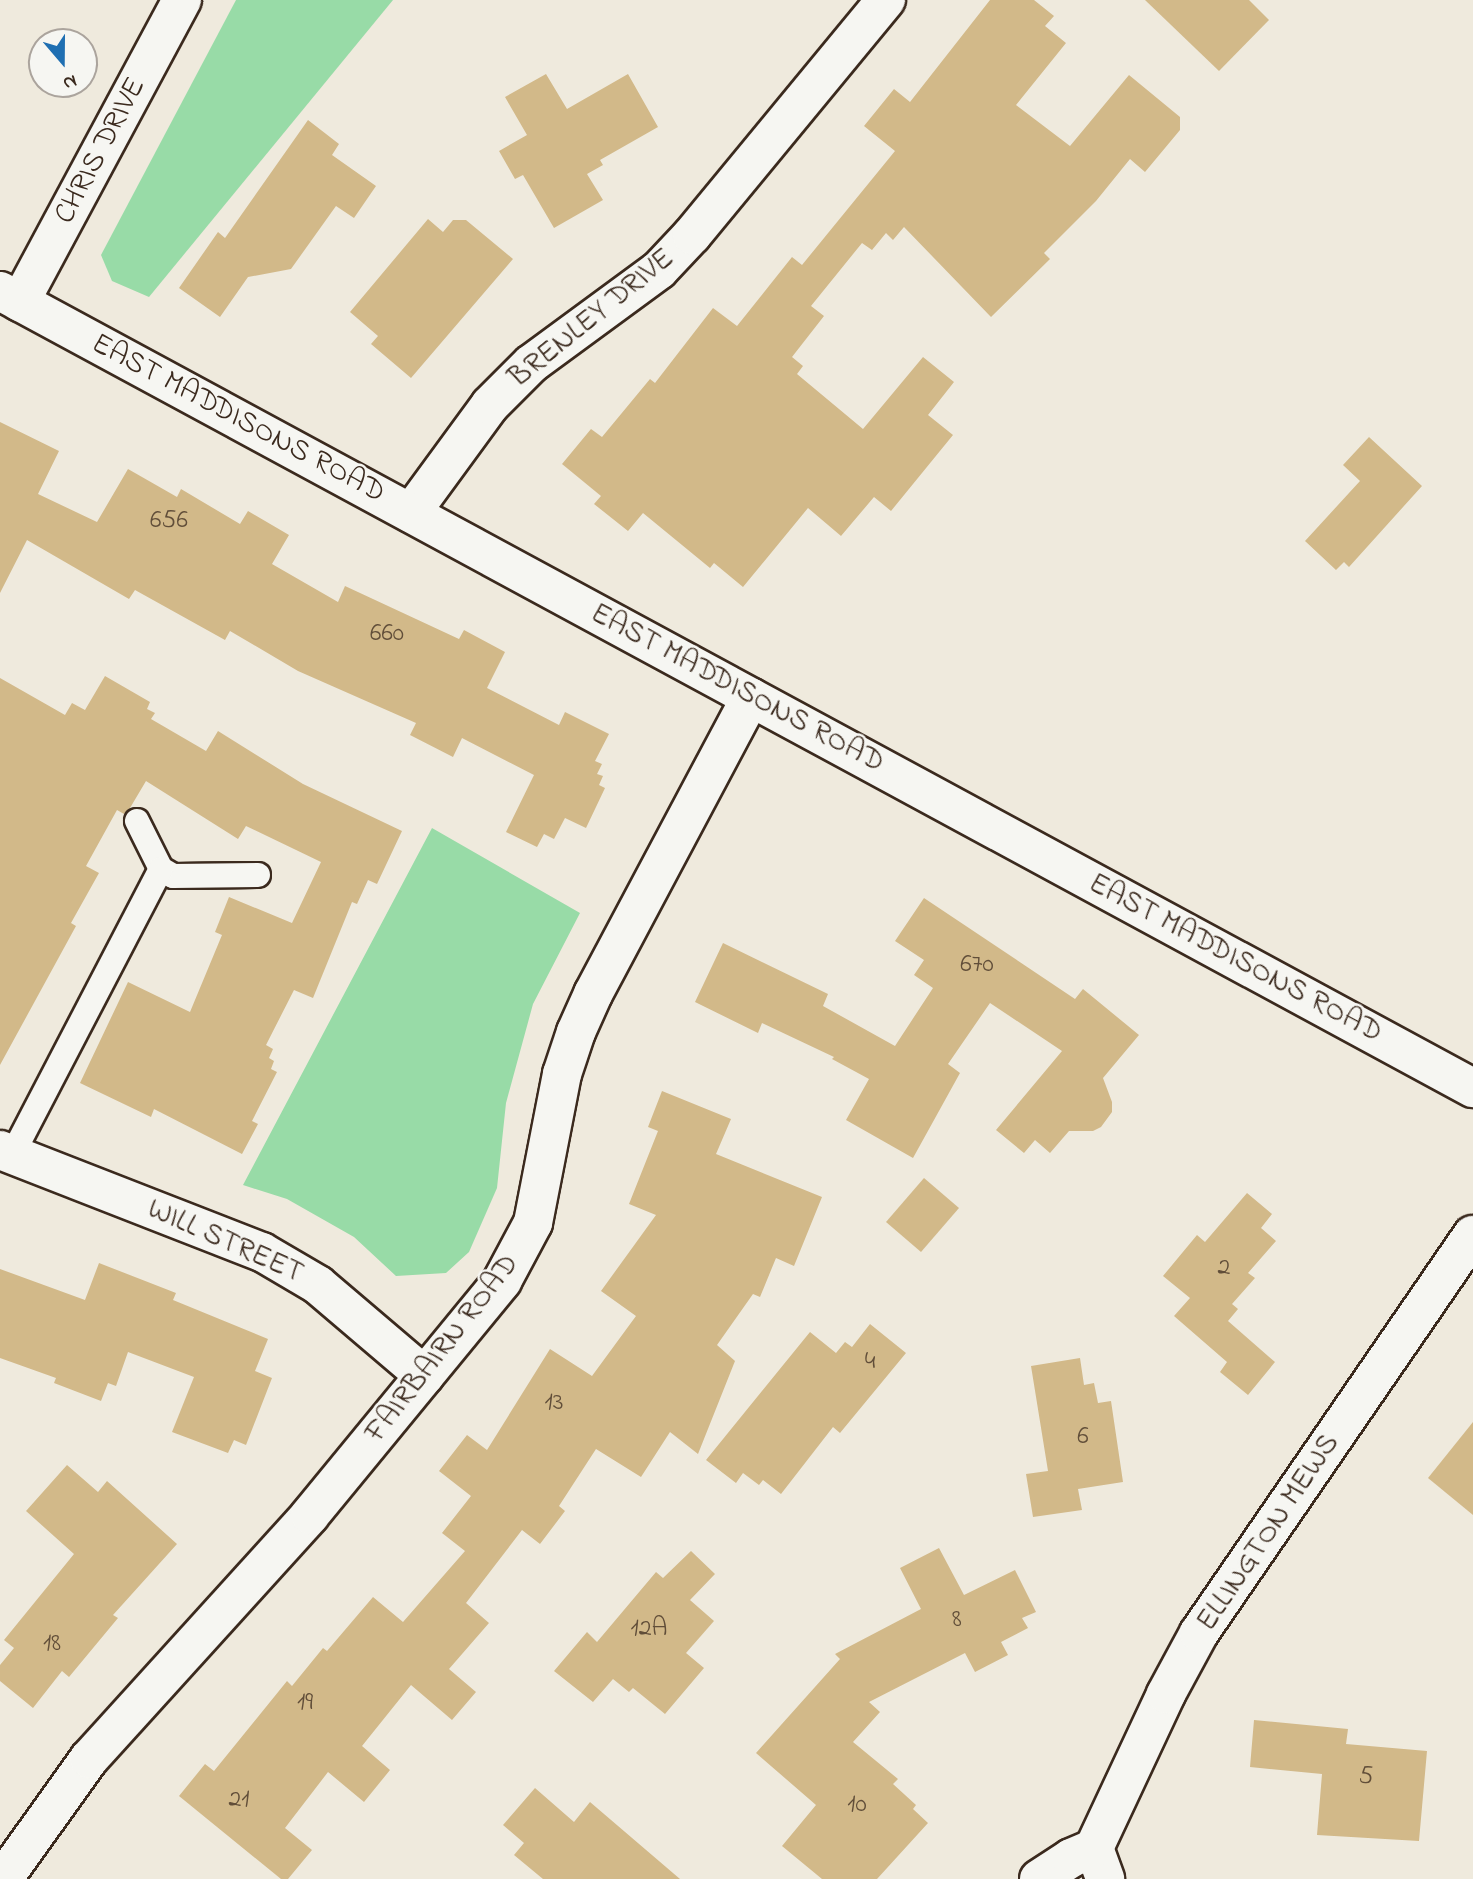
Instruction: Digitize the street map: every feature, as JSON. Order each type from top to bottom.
[{"type":"street","name":"CHRIS DRIVE","points":[[10,297],[182,0]]},
{"type":"street","name":"BRENLEY DRIVE","points":[[411,513],[490,405],[531,364],[659,270],[886,0]]},
{"type":"street","name":"EAST MADDISONS ROAD","points":[[10,297],[1473,1088]]},
{"type":"street","name":"FAIRBAIRN ROAD","points":[[4,1879],[89,1759],[310,1515],[478,1312],[520,1252],[533,1223],[562,1074],[576,1032],[593,994],[751,697]]},
{"type":"street","name":"WILL STREET","points":[[6,1153],[262,1252],[318,1285],[425,1377]]},
{"type":"street","name":"ELLINGTON MEWS","points":[[1039,1879],[1071,1858],[1100,1863],[1166,1694],[1199,1633],[1473,1235]]},
{"type":"lane","points":[[137,821],[161,869],[173,876],[189,878],[258,875]]},
{"type":"lane","points":[[6,1153],[161,869]]},
{"type":"green space","points":[[236,0],[393,0],[149,297],[112,281],[101,255]]},
{"type":"green space","points":[[432,828],[580,913],[533,1004],[506,1103],[497,1188],[469,1252],[446,1273],[396,1276],[354,1237],[287,1199],[243,1185]]},
{"type":"building","points":[[990,0],[1034,0],[1054,16],[1045,26],[1066,43],[1016,105],[1070,146],[1129,75],[1180,117],[1180,130],[1145,172],[1130,159],[1096,201],[1044,253],[1050,259],[991,317],[904,227],[893,240],[886,233],[872,250],[862,243],[811,306],[824,316],[792,357],[803,366],[797,374],[863,429],[923,357],[954,382],[928,415],[953,435],[891,511],[874,497],[841,536],[808,508],[743,587],[714,563],[710,568],[643,513],[628,531],[594,504],[601,496],[562,464],[591,429],[602,437],[650,379],[655,383],[713,308],[737,326],[792,257],[802,265],[895,151],[864,126],[894,89],[910,102]]},
{"type":"building","points":[[1145,0],[1249,0],[1269,20],[1219,71]]},
{"type":"building","points":[[546,74],[567,109],[628,74],[658,127],[600,160],[603,165],[587,174],[603,200],[554,228],[523,175],[515,179],[499,151],[527,135],[505,97]]},
{"type":"building","points":[[308,120],[339,144],[332,155],[376,186],[354,218],[336,206],[291,269],[248,277],[220,317],[179,288],[218,232],[225,238]]},
{"type":"building","points":[[428,219],[443,232],[453,220],[466,220],[513,259],[411,378],[371,344],[378,336],[350,312]]},
{"type":"building","points":[[0,422],[59,451],[38,494],[97,522],[128,469],[177,497],[181,489],[240,524],[248,511],[289,535],[272,564],[338,602],[345,586],[459,639],[464,630],[505,652],[487,688],[559,725],[565,712],[609,734],[595,761],[602,764],[597,774],[603,776],[599,785],[605,788],[586,828],[565,818],[554,839],[544,834],[537,847],[506,832],[534,775],[462,738],[453,757],[410,735],[416,723],[298,671],[230,631],[225,640],[135,590],[129,599],[27,540],[0,593]]},
{"type":"building","points":[[1369,437],[1422,486],[1349,567],[1344,562],[1336,570],[1305,541],[1360,481],[1343,465]]},
{"type":"building","points":[[105,676],[150,702],[147,709],[155,713],[151,719],[206,751],[218,731],[303,784],[402,831],[377,884],[368,880],[357,904],[352,902],[313,998],[294,990],[266,1045],[273,1049],[269,1058],[274,1061],[271,1069],[277,1072],[252,1121],[258,1124],[242,1154],[154,1109],[151,1117],[80,1083],[128,982],[190,1012],[222,935],[215,932],[229,897],[292,923],[321,862],[246,826],[238,839],[146,781],[124,814],[117,810],[86,866],[99,873],[71,923],[76,926],[0,1065],[0,678],[65,715],[72,703],[85,710]]},
{"type":"building","points":[[924,898],[1075,999],[1083,989],[1139,1035],[1103,1078],[1112,1102],[1112,1112],[1101,1127],[1093,1131],[1069,1131],[1050,1153],[1035,1140],[1024,1153],[996,1130],[1062,1051],[990,1003],[948,1064],[960,1073],[913,1158],[846,1120],[869,1079],[832,1059],[834,1057],[762,1023],[758,1033],[695,1002],[723,943],[828,994],[823,1006],[895,1046],[933,988],[914,975],[924,960],[895,941]]},
{"type":"building","points":[[662,1091],[731,1119],[716,1154],[822,1197],[794,1266],[776,1258],[760,1297],[753,1294],[717,1345],[735,1361],[698,1454],[670,1432],[641,1477],[596,1449],[559,1506],[565,1511],[540,1544],[522,1530],[466,1603],[489,1623],[449,1669],[476,1692],[452,1720],[411,1685],[362,1746],[390,1770],[364,1802],[328,1772],[285,1828],[312,1850],[288,1879],[281,1879],[179,1796],[205,1764],[214,1771],[287,1681],[292,1686],[323,1648],[327,1651],[373,1597],[403,1622],[465,1551],[442,1533],[471,1496],[439,1471],[467,1435],[487,1450],[550,1349],[592,1376],[636,1316],[601,1291],[656,1215],[629,1204],[658,1131],[648,1127]]},
{"type":"building","points":[[924,1178],[959,1208],[921,1252],[886,1222]]},
{"type":"building","points":[[1247,1193],[1272,1214],[1261,1228],[1276,1241],[1248,1273],[1255,1278],[1232,1304],[1238,1309],[1228,1321],[1275,1362],[1248,1395],[1220,1372],[1227,1362],[1174,1316],[1190,1298],[1163,1276],[1197,1235],[1205,1242]]},
{"type":"building","points":[[99,1263],[176,1293],[173,1300],[268,1339],[255,1371],[272,1378],[246,1445],[234,1440],[228,1453],[172,1432],[194,1377],[128,1352],[116,1386],[108,1383],[101,1401],[54,1383],[56,1378],[0,1358],[0,1269],[85,1300]]},
{"type":"building","points":[[870,1324],[906,1353],[840,1433],[833,1427],[781,1494],[763,1480],[759,1485],[743,1473],[736,1483],[706,1460],[810,1332],[836,1353],[845,1342],[852,1347]]},
{"type":"building","points":[[1080,1358],[1084,1385],[1094,1383],[1098,1403],[1111,1401],[1123,1482],[1078,1489],[1082,1510],[1033,1517],[1026,1474],[1048,1471],[1031,1366]]},
{"type":"building","points":[[1473,1422],[1473,1515],[1428,1478]]},
{"type":"building","points":[[67,1465],[98,1492],[107,1481],[177,1544],[113,1615],[118,1618],[69,1677],[62,1671],[33,1708],[0,1681],[0,1665],[14,1648],[4,1640],[74,1554],[26,1511]]},
{"type":"building","points":[[939,1548],[964,1595],[1015,1570],[1036,1612],[1022,1618],[1028,1628],[1001,1642],[1008,1655],[975,1672],[965,1653],[869,1702],[880,1712],[853,1742],[898,1779],[893,1784],[916,1805],[913,1809],[928,1823],[877,1879],[822,1879],[782,1846],[816,1805],[756,1753],[840,1659],[835,1654],[921,1609],[900,1568]]},
{"type":"building","points":[[691,1551],[715,1574],[690,1600],[714,1621],[686,1653],[704,1668],[665,1714],[633,1688],[629,1692],[613,1679],[593,1702],[554,1671],[587,1632],[597,1642],[656,1572],[663,1578]]},
{"type":"building","points":[[1254,1720],[1348,1729],[1346,1744],[1427,1751],[1419,1841],[1317,1835],[1322,1774],[1250,1767]]},
{"type":"building","points":[[535,1788],[574,1822],[590,1802],[680,1879],[543,1879],[514,1855],[524,1843],[503,1825]]}]
